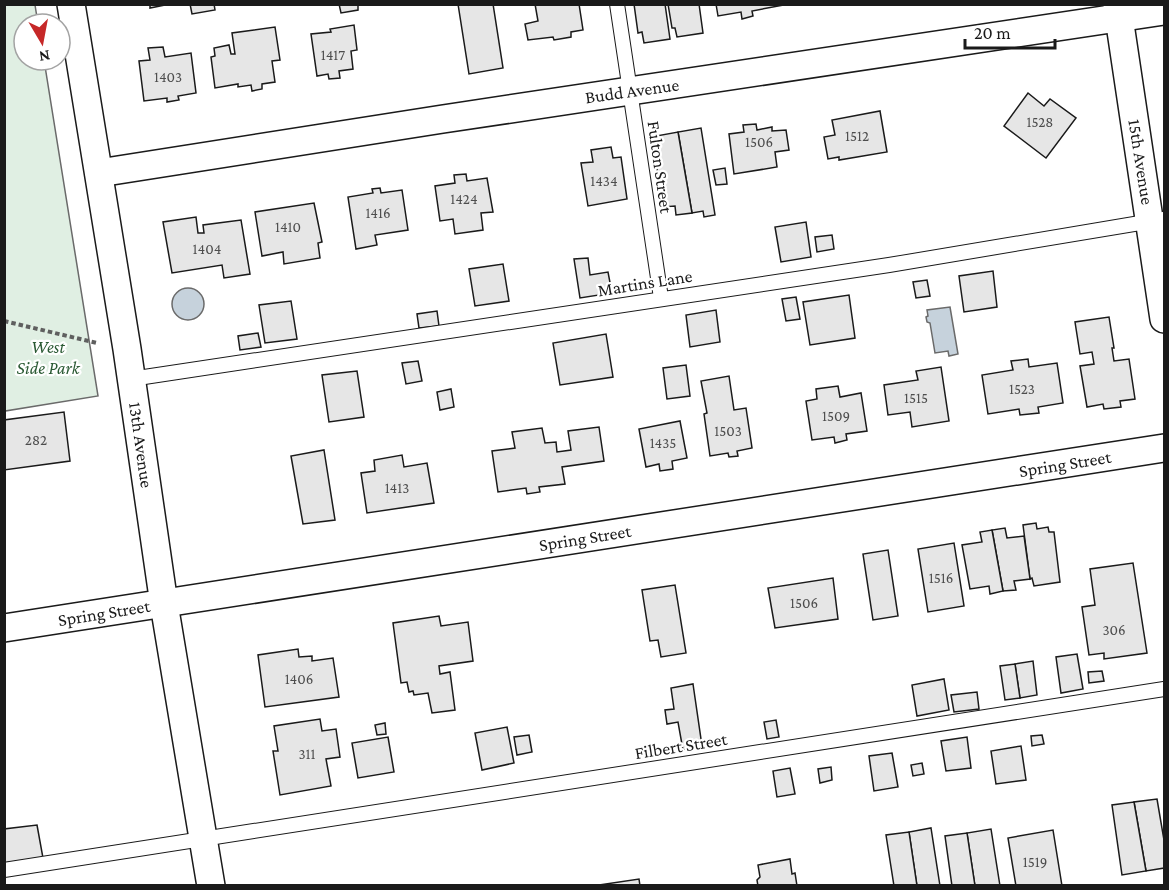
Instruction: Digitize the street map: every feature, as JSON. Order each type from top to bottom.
[{"type":"street","name":"13th Avenue","points":[[71,4],[127,350],[164,603],[211,885]]},
{"type":"street","name":"Budd Avenue","points":[[99,173],[630,92],[1118,12],[1164,11]]},
{"type":"street","name":"15th Avenue","points":[[1118,12],[1157,220],[1164,319]]},
{"type":"street","name":"Spring Street","points":[[4,628],[1164,448]]},
{"type":"lane","name":"Fulton Street","points":[[617,4],[661,298]]},
{"type":"lane","name":"Martins Lane","points":[[131,379],[889,265],[1157,220]]},
{"type":"lane","name":"Filbert Street","points":[[4,870],[1164,689]]},
{"type":"path","points":[[4,321],[127,350]]},
{"type":"green space","name":"West Side Park","points":[[5,4],[35,5],[36,12],[12,12],[12,72],[46,72],[98,396],[5,411]]},
{"type":"shaded area","points":[[188,288],[199,293],[204,304],[199,315],[188,320],[177,315],[172,304],[177,293]]},
{"type":"shaded area","points":[[950,307],[958,354],[949,356],[948,351],[935,353],[930,323],[927,322],[926,317],[928,316],[927,310]]},
{"type":"building","points":[[150,4],[170,4],[150,8]]},
{"type":"building","points":[[190,4],[214,4],[215,10],[192,14]]},
{"type":"building","points":[[339,4],[358,4],[358,10],[341,13]]},
{"type":"building","points":[[458,4],[493,4],[503,68],[469,74]]},
{"type":"building","points":[[535,4],[579,4],[583,30],[571,32],[571,37],[554,40],[553,37],[528,40],[525,24],[538,21]]},
{"type":"building","points":[[634,4],[665,4],[670,39],[644,43],[642,32],[638,33]]},
{"type":"building","points":[[668,4],[699,4],[703,33],[677,37],[675,28],[672,28]]},
{"type":"building","points":[[716,4],[789,4],[752,11],[753,16],[742,19],[741,12],[718,16]]},
{"type":"building","points":[[354,25],[357,50],[351,51],[353,69],[339,71],[340,78],[329,79],[328,74],[317,76],[311,34],[331,32],[330,29]]},
{"type":"building","points":[[275,27],[280,60],[272,61],[275,82],[262,84],[262,89],[252,91],[251,85],[238,87],[238,84],[215,88],[211,57],[215,56],[214,48],[229,45],[231,54],[235,54],[232,33]]},
{"type":"building","points":[[163,47],[165,57],[191,53],[196,93],[178,96],[179,100],[167,102],[167,98],[144,101],[139,61],[150,60],[148,48]]},
{"type":"building","points":[[1028,93],[1044,106],[1050,99],[1076,118],[1046,158],[1004,126]]},
{"type":"building","points":[[880,111],[887,152],[839,160],[839,157],[828,159],[824,137],[835,135],[832,120]]},
{"type":"building","points":[[756,124],[757,130],[772,127],[772,131],[786,130],[789,150],[775,152],[777,167],[734,174],[729,134],[744,132],[743,125]]},
{"type":"building","points":[[701,128],[715,215],[704,217],[703,211],[692,213],[678,132]]},
{"type":"building","points":[[678,132],[692,213],[676,215],[675,206],[663,207],[653,144],[657,144],[656,136]]},
{"type":"building","points":[[611,147],[613,158],[621,157],[627,199],[588,206],[581,163],[593,162],[591,150]]},
{"type":"building","points":[[725,168],[727,184],[716,185],[713,170]]},
{"type":"building","points":[[466,174],[467,181],[487,178],[493,212],[481,213],[483,230],[455,234],[453,219],[440,221],[435,186],[455,183],[454,175]]},
{"type":"building","points":[[380,188],[381,193],[402,190],[408,230],[375,235],[377,245],[356,249],[348,197],[373,193],[372,189]]},
{"type":"building","points":[[314,203],[322,242],[318,243],[320,258],[284,264],[283,252],[262,256],[255,212]]},
{"type":"building","points":[[196,217],[198,233],[204,233],[203,225],[241,220],[250,274],[224,278],[222,265],[172,273],[163,222]]},
{"type":"building","points":[[806,222],[811,257],[781,262],[775,227]]},
{"type":"building","points":[[832,235],[834,249],[817,252],[815,237]]},
{"type":"building","points":[[588,258],[590,275],[608,272],[612,293],[580,298],[574,259]]},
{"type":"building","points":[[503,264],[509,301],[475,306],[469,269]]},
{"type":"building","points":[[993,271],[997,307],[964,312],[959,276]]},
{"type":"building","points":[[927,280],[930,296],[916,298],[913,282]]},
{"type":"building","points":[[849,295],[855,338],[810,345],[803,302]]},
{"type":"building","points":[[796,297],[800,319],[786,321],[782,299]]},
{"type":"building","points":[[291,301],[297,339],[265,343],[259,305]]},
{"type":"building","points":[[716,310],[720,342],[690,347],[686,315]]},
{"type":"building","points":[[437,311],[439,326],[419,328],[417,314]]},
{"type":"building","points":[[1109,317],[1114,361],[1129,359],[1135,399],[1120,401],[1121,407],[1104,409],[1103,404],[1087,407],[1080,366],[1094,364],[1092,352],[1080,354],[1075,322]]},
{"type":"building","points":[[258,333],[261,347],[240,350],[238,336]]},
{"type":"building","points":[[606,334],[613,377],[560,385],[553,343]]},
{"type":"building","points":[[1028,359],[1029,367],[1057,363],[1063,403],[1038,407],[1039,413],[1020,415],[1019,409],[988,414],[982,375],[1013,370],[1011,361]]},
{"type":"building","points":[[418,361],[422,381],[406,384],[402,363]]},
{"type":"building","points":[[686,365],[690,396],[667,399],[663,368]]},
{"type":"building","points":[[941,367],[949,421],[912,427],[910,412],[888,415],[884,385],[918,380],[916,371]]},
{"type":"building","points":[[357,371],[364,417],[329,422],[322,375]]},
{"type":"building","points":[[729,376],[734,410],[746,408],[752,448],[737,451],[738,456],[729,457],[728,453],[710,456],[704,414],[707,413],[701,381]]},
{"type":"building","points":[[838,386],[840,397],[861,393],[867,431],[846,434],[847,440],[835,443],[834,437],[812,440],[806,401],[817,399],[816,389]]},
{"type":"building","points":[[451,389],[454,407],[440,410],[437,392]]},
{"type":"building","points":[[64,412],[70,461],[4,470],[4,420]]},
{"type":"building","points":[[680,421],[687,458],[672,461],[673,469],[660,471],[659,464],[646,467],[639,429]]},
{"type":"building","points":[[599,427],[604,461],[562,467],[565,484],[539,487],[540,492],[527,494],[526,488],[498,492],[492,451],[515,448],[512,432],[542,428],[545,443],[556,442],[557,452],[571,450],[568,431]]},
{"type":"building","points":[[324,450],[335,520],[303,524],[291,456]]},
{"type":"building","points":[[402,455],[404,467],[427,463],[434,503],[367,513],[361,473],[375,471],[374,460]]},
{"type":"building","points":[[1036,523],[1037,529],[1048,527],[1049,532],[1054,532],[1060,582],[1034,586],[1032,578],[1030,579],[1023,525]]},
{"type":"building","points":[[1005,528],[1007,538],[1024,536],[1030,579],[1014,581],[1016,590],[1003,591],[992,530]]},
{"type":"building","points":[[992,530],[1003,591],[990,594],[989,586],[970,589],[962,545],[982,542],[980,532]]},
{"type":"building","points":[[954,543],[964,606],[928,612],[918,549]]},
{"type":"building","points":[[888,550],[898,616],[873,620],[863,554]]},
{"type":"building","points":[[1133,563],[1147,653],[1104,659],[1104,653],[1089,655],[1082,607],[1095,605],[1090,569]]},
{"type":"building","points":[[833,578],[838,619],[775,628],[768,588]]},
{"type":"building","points":[[675,585],[686,653],[661,657],[658,640],[650,641],[642,590]]},
{"type":"building","points":[[439,616],[441,626],[468,622],[473,661],[439,666],[440,674],[450,672],[455,710],[432,713],[428,693],[414,695],[413,691],[409,692],[407,682],[401,683],[393,623]]},
{"type":"building","points":[[298,649],[299,657],[312,656],[312,661],[333,658],[339,697],[265,707],[258,655]]},
{"type":"building","points":[[1077,654],[1083,689],[1061,693],[1056,657]]},
{"type":"building","points":[[1033,661],[1037,695],[1020,698],[1015,664]]},
{"type":"building","points":[[1015,664],[1020,698],[1005,700],[1000,666]]},
{"type":"building","points":[[1102,671],[1104,681],[1089,683],[1088,672]]},
{"type":"building","points":[[944,679],[949,710],[917,716],[912,685]]},
{"type":"building","points":[[693,684],[702,746],[683,750],[678,722],[667,724],[665,710],[674,709],[671,688]]},
{"type":"building","points":[[977,692],[979,709],[954,712],[951,695]]},
{"type":"building","points":[[320,719],[322,731],[336,729],[340,757],[326,759],[331,786],[280,795],[273,751],[278,751],[274,726]]},
{"type":"building","points":[[776,720],[779,737],[767,739],[764,722]]},
{"type":"building","points":[[385,723],[386,734],[377,735],[375,725]]},
{"type":"building","points":[[507,727],[514,763],[482,770],[475,733]]},
{"type":"building","points":[[529,735],[532,752],[517,755],[514,737]]},
{"type":"building","points":[[1042,735],[1044,744],[1032,746],[1031,736]]},
{"type":"building","points":[[388,737],[394,772],[358,778],[352,743]]},
{"type":"building","points":[[967,737],[971,768],[946,771],[941,741]]},
{"type":"building","points":[[1021,746],[1026,780],[996,784],[991,751]]},
{"type":"building","points":[[892,753],[898,787],[874,791],[869,756]]},
{"type":"building","points":[[922,763],[924,774],[913,776],[911,765]]},
{"type":"building","points":[[831,767],[832,780],[820,783],[818,769]]},
{"type":"building","points":[[790,768],[795,794],[777,797],[773,771]]},
{"type":"building","points":[[1157,799],[1164,840],[1164,868],[1146,871],[1134,802]]},
{"type":"building","points":[[1134,802],[1146,871],[1122,875],[1112,805]]},
{"type":"building","points":[[37,825],[43,858],[4,863],[4,829]]},
{"type":"building","points":[[931,828],[940,886],[917,886],[909,832]]},
{"type":"building","points":[[991,829],[1000,886],[975,886],[967,833]]},
{"type":"building","points":[[1053,830],[1062,886],[1016,886],[1008,838]]},
{"type":"building","points":[[909,832],[917,886],[894,886],[886,835]]},
{"type":"building","points":[[967,833],[975,886],[952,886],[945,836]]},
{"type":"building","points":[[790,859],[792,874],[795,873],[797,886],[758,886],[757,880],[760,877],[758,865]]},
{"type":"building","points":[[639,879],[640,886],[599,885]]}]
